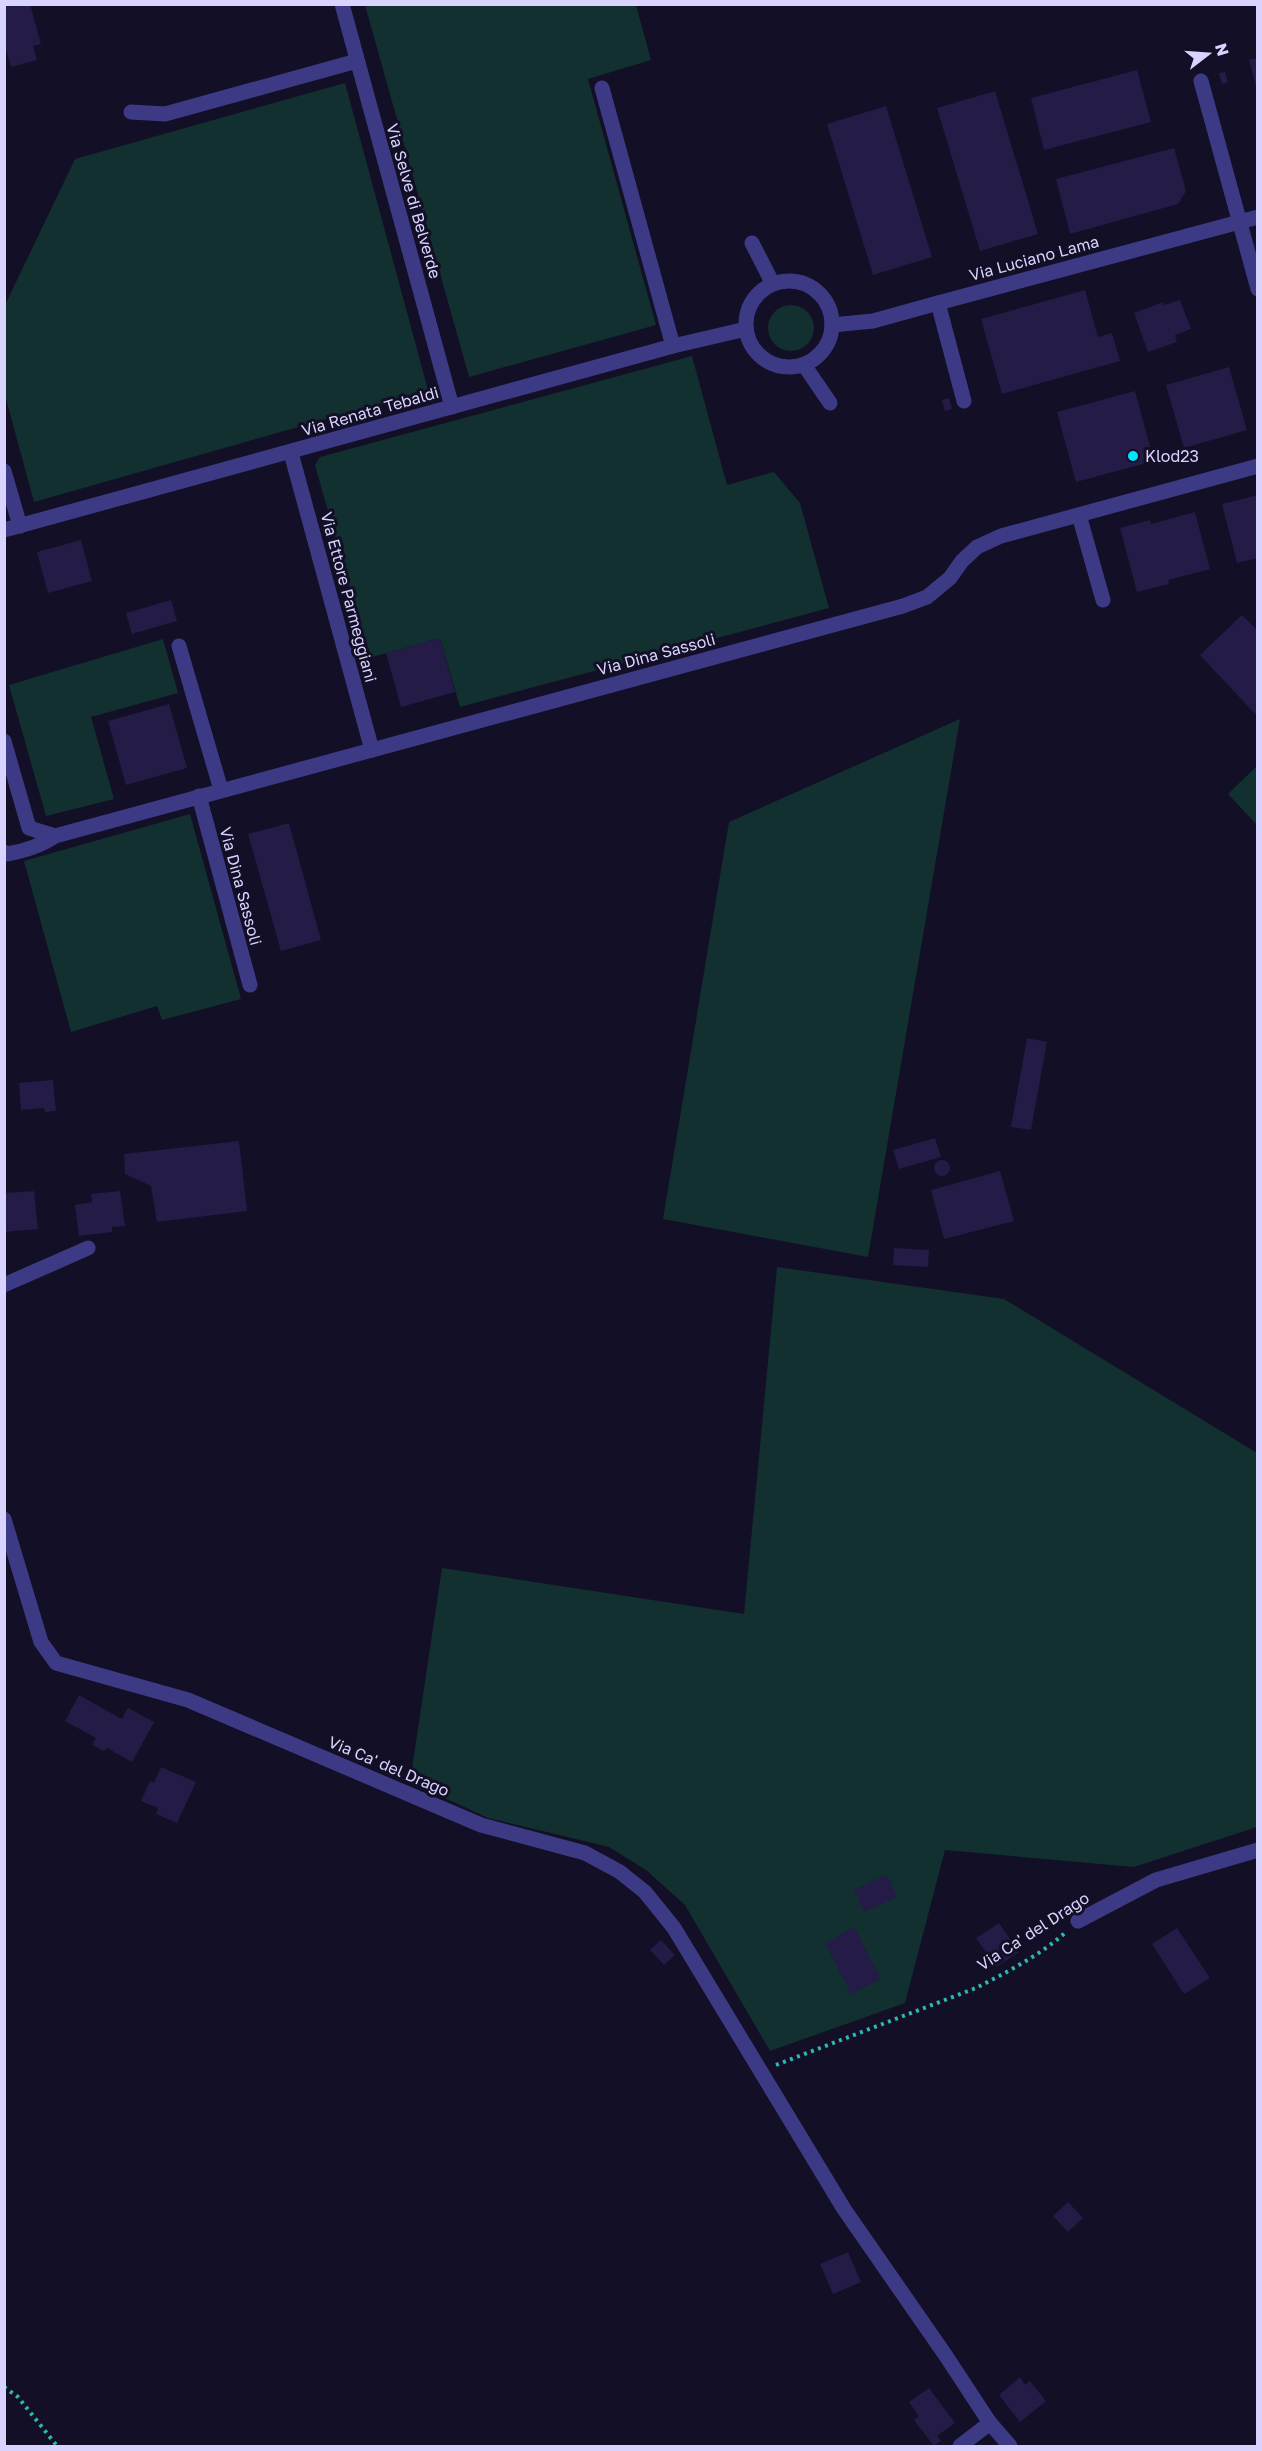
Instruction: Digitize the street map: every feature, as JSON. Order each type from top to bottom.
[{"type":"street","name":"Via Selve di Belverde","points":[[342,4],[452,407]]},
{"type":"street","points":[[131,112],[165,114],[357,62]]},
{"type":"street","points":[[1201,81],[1257,289]]},
{"type":"street","points":[[603,88],[673,346]]},
{"type":"street","name":"Via Luciano Lama","points":[[832,325],[873,321],[1257,217]]},
{"type":"street","points":[[752,243],[772,284]]},
{"type":"street","points":[[789,280],[806,284],[820,294],[829,308],[832,325],[830,338],[816,358],[804,365],[789,368],[773,365],[760,357],[750,344],[746,328],[748,310],[757,294],[772,284],[789,280]]},
{"type":"street","points":[[938,303],[964,401]]},
{"type":"street","name":"Via Renata Tebaldi","points":[[4,530],[291,453],[673,346],[746,328]]},
{"type":"street","points":[[804,365],[830,403]]},
{"type":"street","name":"Via Ettore Parmeggiani","points":[[291,453],[372,750]]},
{"type":"street","name":"Via Dina Sassoli","points":[[4,852],[7,854],[16,852],[43,844],[55,836],[198,796],[903,606],[927,597],[950,578],[962,561],[977,548],[1001,536],[1257,466]]},
{"type":"street","points":[[4,471],[20,526]]},
{"type":"street","points":[[1079,515],[1103,600]]},
{"type":"street","points":[[179,646],[221,790]]},
{"type":"street","points":[[4,741],[29,828],[55,836]]},
{"type":"street","name":"Via Dina Sassoli","points":[[198,796],[250,985]]},
{"type":"street","points":[[4,1285],[88,1248]]},
{"type":"street","name":"Via Ca' del Drago","points":[[4,1519],[41,1642],[57,1663],[188,1700],[481,1825],[585,1852],[620,1872],[645,1892],[674,1928],[844,2209],[990,2422],[1010,2446]]},
{"type":"street","name":"Via Ca' del Drago","points":[[1078,1921],[1156,1880],[1257,1850]]},
{"type":"street","points":[[960,2446],[990,2422]]},
{"type":"path","name":"Via Ca' del Drago","points":[[761,2071],[976,1989],[1058,1939],[1078,1921]]},
{"type":"path","points":[[4,2387],[18,2397],[57,2446]]},
{"type":"green space","points":[[365,5],[636,5],[651,60],[588,79],[656,325],[469,377]]},
{"type":"green space","points":[[345,83],[428,390],[34,502],[5,395],[5,305],[75,159]]},
{"type":"green space","points":[[791,305],[807,312],[814,328],[807,344],[791,351],[775,344],[768,328],[775,312]]},
{"type":"green space","points":[[692,356],[727,485],[774,472],[800,503],[829,608],[460,707],[440,638],[369,658],[315,465],[320,457]]},
{"type":"green space","points":[[163,639],[178,693],[91,717],[114,799],[46,816],[9,685]]},
{"type":"green space","points":[[960,719],[868,1257],[663,1219],[729,822]]},
{"type":"green space","points":[[1257,766],[1257,825],[1228,794]]},
{"type":"green space","points":[[190,814],[241,999],[162,1020],[157,1006],[71,1032],[24,861]]},
{"type":"green space","points":[[777,1267],[1004,1299],[1257,1453],[1257,1827],[1134,1867],[945,1850],[905,2003],[770,2051],[685,1905],[646,1870],[609,1847],[488,1818],[410,1782],[442,1568],[744,1614]]},
{"type":"building","points":[[4,4],[30,4],[41,44],[33,46],[37,60],[11,67],[4,43]]},
{"type":"building","points":[[1258,58],[1258,90],[1257,90],[1249,60]]},
{"type":"building","points":[[1137,70],[1151,122],[1044,150],[1031,98]]},
{"type":"building","points":[[1225,72],[1228,82],[1222,84],[1219,73]]},
{"type":"building","points":[[995,91],[1038,234],[980,251],[937,108]]},
{"type":"building","points":[[886,106],[932,257],[873,275],[827,124]]},
{"type":"building","points":[[1174,148],[1186,191],[1178,204],[1070,234],[1056,179]]},
{"type":"building","points":[[1085,290],[1098,337],[1112,333],[1120,361],[1002,394],[981,319]]},
{"type":"building","points":[[1180,300],[1191,329],[1175,335],[1177,342],[1148,352],[1134,313],[1163,302],[1164,305]]},
{"type":"building","points":[[1229,367],[1247,430],[1184,448],[1166,385]]},
{"type":"building","points":[[1135,391],[1154,461],[1076,482],[1057,412]]},
{"type":"building","points":[[949,398],[952,409],[945,411],[942,400]]},
{"type":"building","points":[[1258,495],[1258,558],[1237,563],[1222,504]]},
{"type":"building","points":[[1195,512],[1210,569],[1168,580],[1169,584],[1137,592],[1120,528],[1150,520],[1151,524]]},
{"type":"building","points":[[81,540],[92,581],[48,593],[37,552]]},
{"type":"building","points":[[171,600],[177,621],[132,634],[126,613]]},
{"type":"building","points":[[1242,615],[1258,631],[1258,717],[1200,655]]},
{"type":"building","points":[[440,638],[455,692],[401,707],[386,653]]},
{"type":"building","points":[[169,704],[187,768],[126,785],[108,721]]},
{"type":"building","points":[[289,823],[321,940],[281,951],[248,834]]},
{"type":"building","points":[[1027,1038],[1047,1042],[1031,1130],[1011,1127]]},
{"type":"building","points":[[53,1080],[56,1111],[45,1112],[44,1108],[21,1110],[19,1083]]},
{"type":"building","points":[[935,1138],[941,1157],[899,1169],[893,1150]]},
{"type":"building","points":[[239,1141],[247,1211],[157,1222],[151,1186],[125,1174],[124,1154]]},
{"type":"building","points":[[942,1160],[948,1162],[950,1168],[948,1174],[942,1176],[936,1174],[934,1168],[936,1162]]},
{"type":"building","points":[[1000,1171],[1014,1221],[944,1239],[931,1190]]},
{"type":"building","points":[[34,1191],[38,1229],[5,1232],[4,1193]]},
{"type":"building","points":[[120,1191],[125,1226],[112,1227],[112,1232],[79,1236],[75,1205],[92,1202],[91,1194]]},
{"type":"building","points":[[894,1248],[929,1250],[928,1267],[893,1265]]},
{"type":"building","points":[[79,1695],[122,1719],[128,1708],[154,1722],[132,1762],[107,1748],[104,1751],[92,1745],[96,1738],[65,1721]]},
{"type":"building","points":[[161,1767],[196,1782],[177,1823],[156,1814],[158,1808],[141,1801],[150,1781],[154,1783]]},
{"type":"building","points":[[887,1875],[897,1897],[864,1912],[854,1889]]},
{"type":"building","points":[[999,1923],[1019,1952],[996,1967],[976,1938]]},
{"type":"building","points":[[854,1927],[881,1979],[851,1994],[825,1943]]},
{"type":"building","points":[[1177,1928],[1210,1978],[1184,1994],[1152,1944]]},
{"type":"building","points":[[661,1940],[675,1955],[664,1965],[650,1950]]},
{"type":"building","points":[[1068,2202],[1083,2218],[1068,2232],[1053,2216]]},
{"type":"building","points":[[848,2252],[861,2282],[833,2294],[820,2264]]},
{"type":"building","points":[[1020,2377],[1025,2385],[1030,2381],[1046,2401],[1020,2422],[999,2395]]},
{"type":"building","points":[[929,2388],[955,2423],[937,2436],[941,2441],[934,2446],[914,2420],[919,2416],[909,2402]]},
{"type":"place","name":"Klod23","points":[[1133,456]]}]
